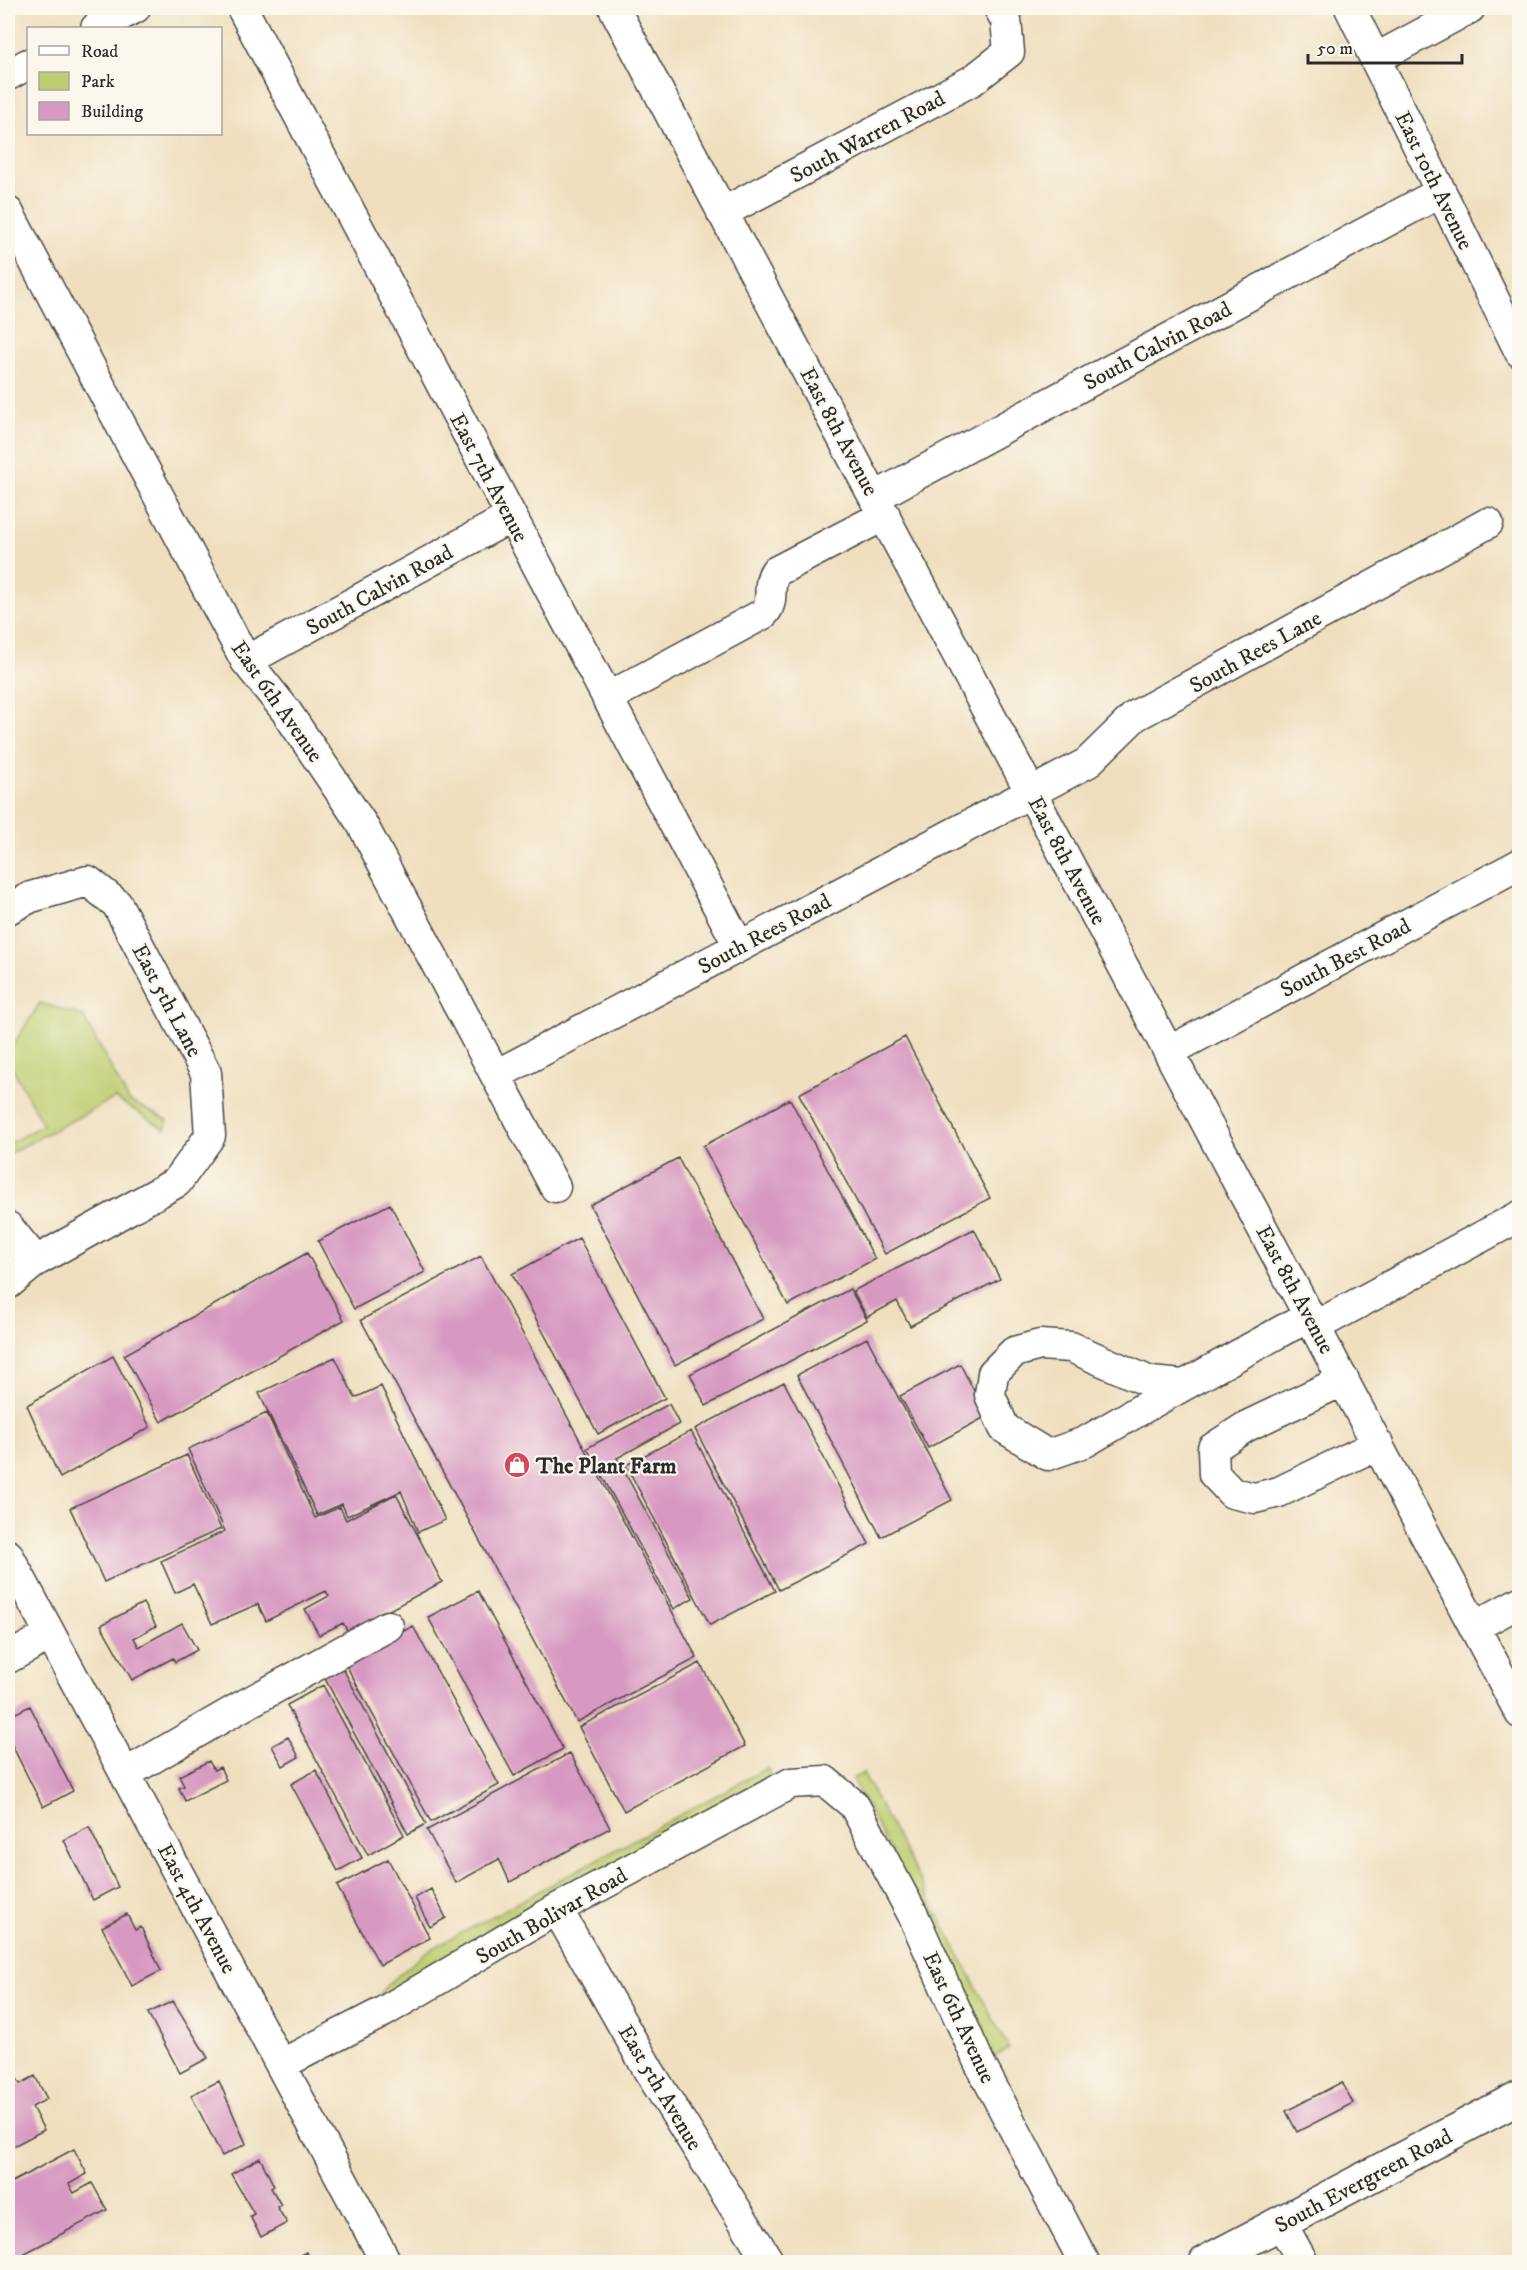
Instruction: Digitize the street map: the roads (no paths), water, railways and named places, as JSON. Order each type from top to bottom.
[{"type":"main road","name":"South Evergreen Road","points":[[1206,2262],[1520,2097]]},
{"type":"street","points":[[98,27],[135,8]]},
{"type":"street","name":"East 7th Avenue","points":[[242,8],[739,946]]},
{"type":"street","name":"East 8th Avenue","points":[[614,8],[1520,1713]]},
{"type":"street","name":"South Warren Road","points":[[722,213],[973,80],[1008,52],[1006,20],[999,8]]},
{"type":"street","name":"East 10th Avenue","points":[[1350,8],[1377,58],[1439,193],[1520,352]]},
{"type":"street","points":[[1377,58],[1470,8]]},
{"type":"street","name":"South Calvin Road","points":[[607,698],[763,614],[771,603],[771,578],[775,572],[880,506],[1439,193]]},
{"type":"street","name":"East 6th Avenue","points":[[8,212],[246,662],[286,711],[362,824],[555,1187]]},
{"type":"street","name":"South Calvin Road","points":[[246,662],[511,517]]},
{"type":"street","name":"South Rees Lane","points":[[1032,792],[1087,763],[1135,716],[1488,523]]},
{"type":"street","name":"South Rees Road","points":[[496,1075],[1032,792]]},
{"type":"street","name":"South Best Road","points":[[1170,1051],[1520,864]]},
{"type":"street","name":"East 5th Lane","points":[[8,909],[30,897],[88,881],[117,904],[206,1072],[210,1136],[177,1182],[36,1261]]},
{"type":"street","points":[[1183,1386],[1150,1382],[1071,1347],[1040,1345],[1014,1352],[993,1373],[990,1395],[1004,1428],[1048,1455],[1085,1442],[1183,1386],[1314,1322],[1520,1216]]},
{"type":"street","points":[[8,1227],[36,1261],[8,1284]]},
{"type":"street","points":[[1344,1380],[1247,1426],[1213,1448],[1214,1474],[1232,1493],[1255,1498],[1279,1492],[1378,1444]]},
{"type":"street","name":"East 4th Avenue","points":[[8,1555],[386,2262]]},
{"type":"street","points":[[1474,1627],[1520,1602]]},
{"type":"street","points":[[125,1774],[388,1626]]},
{"type":"street","points":[[8,1658],[50,1635]]},
{"type":"street","name":"East 6th Avenue","points":[[825,1782],[854,1805],[913,1915],[979,2062],[1084,2262]]},
{"type":"street","name":"South Bolivar Road","points":[[282,2064],[383,2012],[557,1909],[791,1783],[825,1782]]},
{"type":"street","name":"East 5th Avenue","points":[[557,1909],[649,2071],[769,2262]]},
{"type":"street","points":[[1281,2223],[1303,2262]]},
{"type":"place","name":"The Plant Farm","points":[[517,1465]]}]
